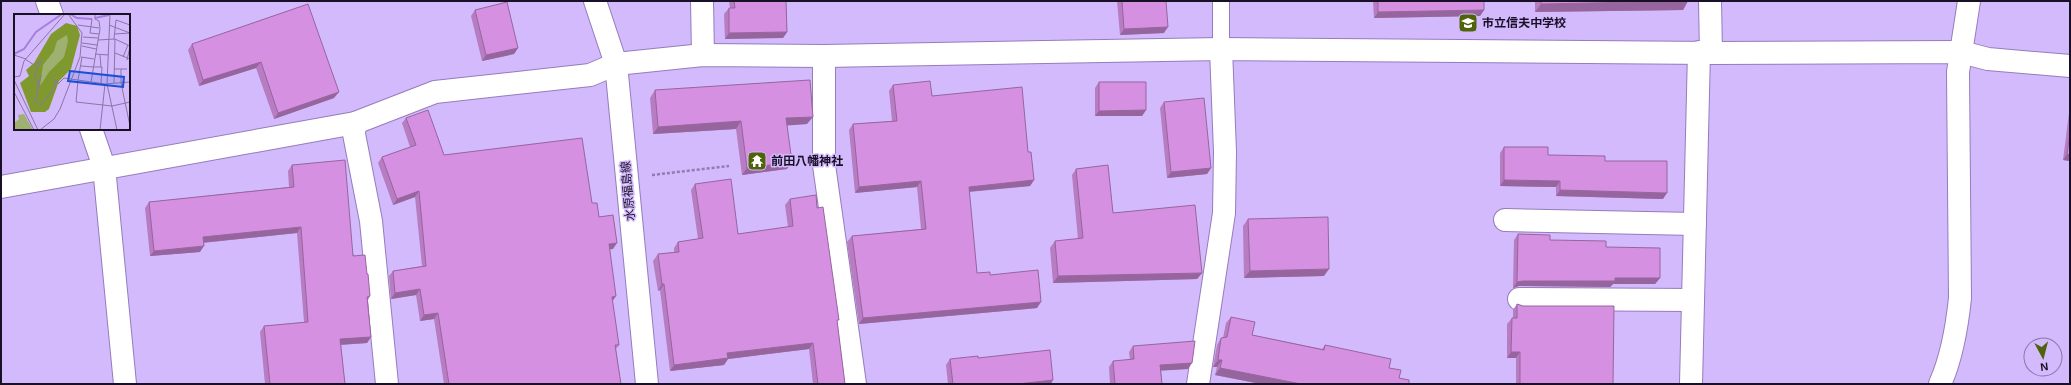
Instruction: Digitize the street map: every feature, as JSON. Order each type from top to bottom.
[{"type":"street","points":[[48,1],[52,14]]},
{"type":"street","name":"水原福島線","points":[[595,1],[616,64],[646,384]]},
{"type":"street","points":[[702,1],[703,55]]},
{"type":"street","points":[[1691,384],[1695,224],[1705,52],[1710,1]]},
{"type":"street","points":[[1940,384],[1946,370],[1957,323],[1960,298],[1958,72],[1969,1]]},
{"type":"street","points":[[1198,384],[1224,213],[1225,152],[1221,49]]},
{"type":"street","points":[[1,187],[104,167],[355,123],[435,92],[590,75],[616,64],[703,55],[824,56],[1221,49],[1961,52],[1988,58],[2070,66]]},
{"type":"street","points":[[824,56],[824,165],[855,384]]},
{"type":"street","points":[[355,123],[354,134],[371,220],[387,384]]},
{"type":"street","points":[[91,130],[104,167],[125,384]]},
{"type":"street","points":[[1505,220],[1695,224]]},
{"type":"street","points":[[1520,299],[1693,300]]},
{"type":"lane","points":[[1220,1],[1221,49]]},
{"type":"path","points":[[627,178],[729,166]]},
{"type":"building","points":[[734,1],[786,1],[787,32],[729,33],[729,8],[735,8]]},
{"type":"building","points":[[1122,1],[1166,1],[1168,27],[1124,29]]},
{"type":"building","points":[[1378,1],[1484,1],[1484,10],[1378,12]]},
{"type":"building","points":[[1541,1],[1688,1],[1541,4]]},
{"type":"building","points":[[507,2],[518,48],[486,55],[475,10]]},
{"type":"building","points":[[308,4],[339,92],[278,113],[261,62],[203,80],[192,44]]},
{"type":"building","points":[[810,80],[813,117],[786,118],[792,162],[747,168],[741,121],[658,127],[655,90]]},
{"type":"building","points":[[930,81],[932,96],[1022,87],[1028,152],[1031,152],[1034,180],[969,187],[977,273],[990,272],[990,275],[1038,270],[1041,302],[863,318],[852,236],[926,229],[921,181],[859,187],[853,124],[897,121],[893,85]]},
{"type":"building","points":[[1099,82],[1146,82],[1146,110],[1099,111]]},
{"type":"building","points":[[1204,98],[1211,168],[1171,172],[1164,102]]},
{"type":"building","points":[[428,110],[444,155],[582,138],[592,203],[597,203],[599,217],[613,215],[617,243],[609,244],[616,296],[612,297],[619,345],[615,345],[621,384],[449,384],[438,313],[424,315],[420,289],[395,293],[393,271],[426,266],[419,191],[397,199],[382,157],[416,145],[406,118]]},
{"type":"building","points":[[2070,133],[2070,155],[2067,154]]},
{"type":"building","points":[[1504,147],[1548,147],[1548,155],[1605,156],[1605,161],[1667,161],[1667,193],[1560,190],[1560,181],[1504,180]]},
{"type":"building","points":[[345,160],[353,256],[365,255],[368,274],[370,296],[367,297],[371,337],[340,339],[345,384],[270,384],[264,326],[308,322],[301,227],[203,237],[204,246],[154,251],[149,202],[294,187],[292,165]]},
{"type":"building","points":[[1108,165],[1113,213],[1195,205],[1202,273],[1058,276],[1055,241],[1083,238],[1076,169]]},
{"type":"building","points":[[731,179],[738,234],[793,226],[790,199],[816,195],[817,208],[823,207],[839,320],[837,320],[845,384],[818,384],[813,343],[727,353],[728,358],[674,365],[664,284],[662,284],[658,254],[679,252],[678,242],[703,238],[695,184]]},
{"type":"building","points":[[1328,217],[1329,269],[1250,271],[1248,219]]},
{"type":"building","points":[[1518,234],[1550,235],[1550,240],[1606,241],[1606,247],[1660,248],[1660,278],[1615,278],[1615,281],[1517,282]]},
{"type":"building","points":[[1517,304],[1523,306],[1614,306],[1613,384],[1520,384],[1520,352],[1511,352],[1512,318],[1517,318]]},
{"type":"building","points":[[1231,317],[1255,322],[1252,335],[1324,350],[1325,345],[1391,359],[1389,368],[1401,370],[1399,378],[1409,380],[1409,384],[1301,384],[1220,368],[1222,360],[1218,360],[1221,338],[1227,337]]},
{"type":"building","points":[[1195,341],[1192,363],[1160,365],[1162,384],[1115,384],[1113,361],[1134,359],[1133,346]]},
{"type":"building","points":[[1050,350],[1053,380],[1018,384],[953,384],[950,359],[978,356],[978,358]]},
{"type":"place","name":"市立信夫中学校","points":[[1468,23]]},
{"type":"place","name":"前田八幡神社","points":[[757,161]]}]
